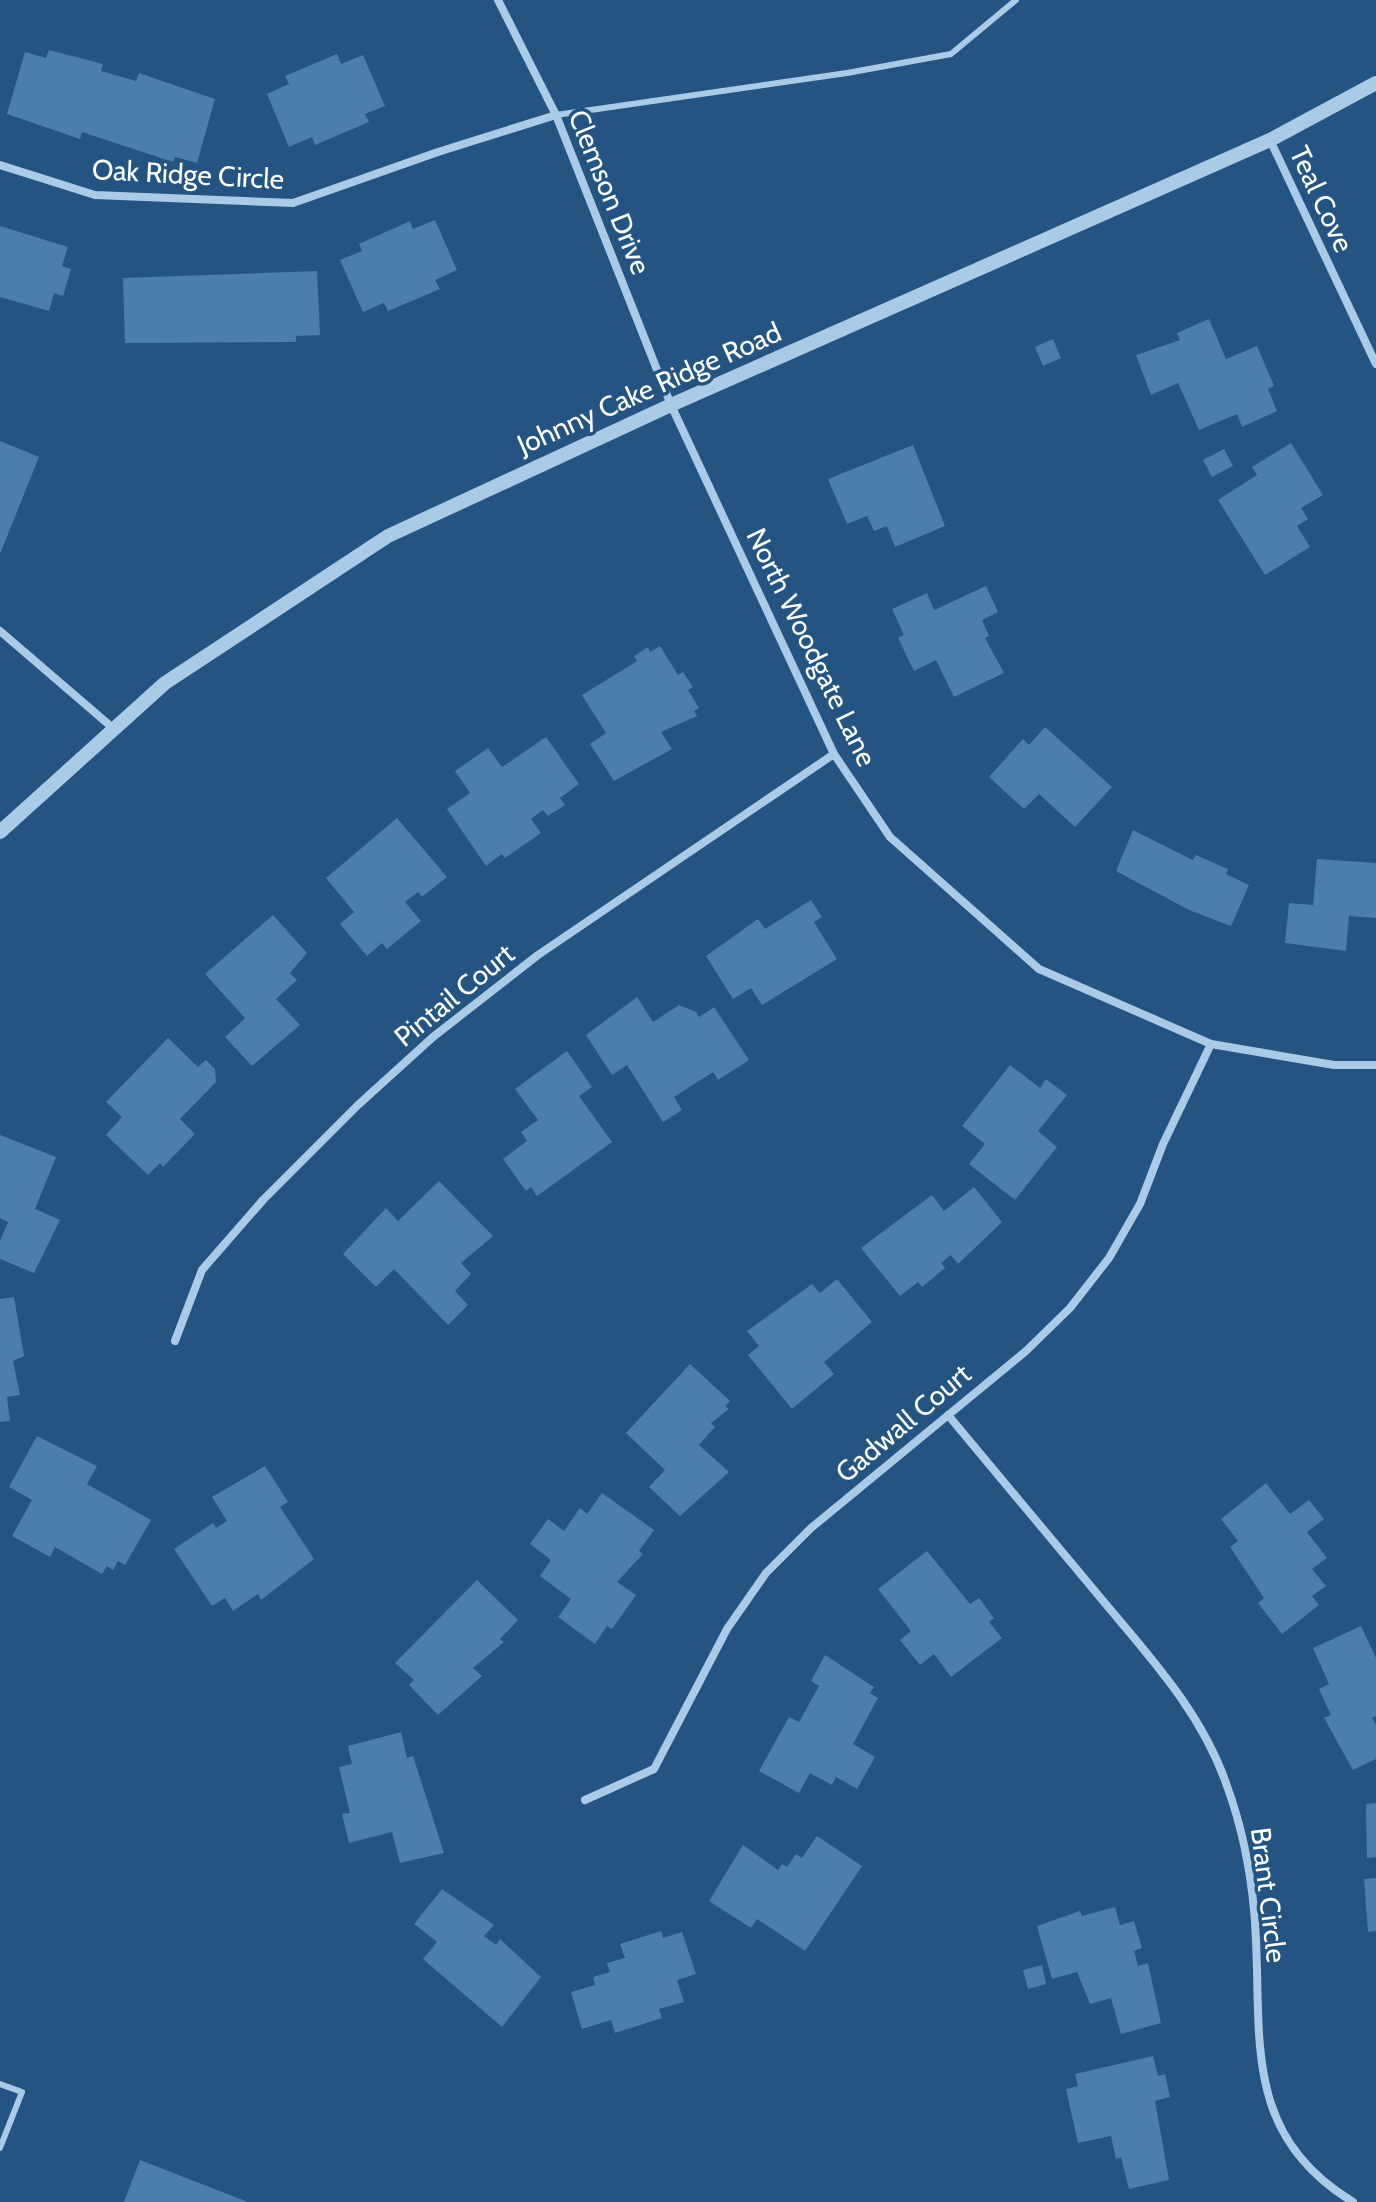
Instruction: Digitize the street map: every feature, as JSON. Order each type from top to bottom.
[{"type":"street","name":"Clemson Drive","points":[[498,0],[556,115],[671,405]]},
{"type":"street","name":"Johnny Cake Ridge Road","points":[[0,832],[165,683],[388,536],[671,405],[1270,140],[1376,83]]},
{"type":"street","name":"Oak Ridge Circle","points":[[0,165],[95,195],[293,203],[556,115]]},
{"type":"street","name":"Teal Cove","points":[[1270,140],[1376,364]]},
{"type":"street","name":"North Woodgate Lane","points":[[671,405],[834,754],[890,837],[1039,969],[1211,1044],[1334,1065],[1376,1065]]},
{"type":"street","points":[[0,631],[114,729]]},
{"type":"street","name":"Pintail Court","points":[[175,1341],[202,1270],[263,1200],[358,1105],[423,1047],[538,955],[834,754]]},
{"type":"street","name":"Gadwall Court","points":[[585,1800],[654,1769],[727,1629],[766,1573],[811,1528],[1026,1351],[1070,1308],[1109,1258],[1140,1204],[1163,1144],[1211,1044]]},
{"type":"street","name":"Brant Circle","points":[[948,1415],[1163,1674],[1200,1726],[1226,1783],[1245,1843],[1254,1911],[1260,2055],[1271,2105],[1293,2151],[1318,2178],[1353,2202]]},
{"type":"lane","points":[[556,115],[847,73],[951,54],[1016,0]]},
{"type":"lane","points":[[0,2084],[22,2092],[0,2148]]},
{"type":"building","points":[[49,50],[103,64],[101,71],[136,81],[139,73],[215,99],[197,163],[175,157],[173,162],[82,132],[80,139],[7,114],[25,52],[46,58]]},
{"type":"building","points":[[337,54],[341,64],[363,55],[385,106],[365,114],[369,122],[315,145],[312,137],[289,147],[267,94],[289,84],[285,76]]},
{"type":"building","points":[[435,220],[457,270],[435,280],[440,289],[388,311],[384,303],[363,312],[340,260],[362,251],[359,244],[410,221],[413,229]]},
{"type":"building","points":[[0,226],[68,247],[62,266],[71,269],[63,296],[54,293],[49,311],[0,297]]},
{"type":"building","points":[[317,271],[320,335],[296,336],[296,342],[125,343],[123,278]]},
{"type":"building","points":[[1209,319],[1226,359],[1257,346],[1274,386],[1268,389],[1277,411],[1242,427],[1237,414],[1199,430],[1178,383],[1151,395],[1136,355],[1180,340],[1177,333]]},
{"type":"building","points":[[1053,339],[1061,358],[1043,366],[1035,347]]},
{"type":"building","points":[[0,441],[39,457],[0,554]]},
{"type":"building","points":[[1291,443],[1323,495],[1301,508],[1308,519],[1297,526],[1310,547],[1265,575],[1218,500],[1257,475],[1252,467]]},
{"type":"building","points":[[913,445],[945,526],[895,547],[887,526],[874,531],[867,516],[847,524],[828,479]]},
{"type":"building","points":[[1224,449],[1233,466],[1212,477],[1203,460]]},
{"type":"building","points":[[986,586],[998,612],[982,620],[989,636],[985,638],[1004,673],[954,697],[936,660],[914,671],[898,638],[904,635],[892,609],[927,593],[934,610]]},
{"type":"building","points":[[660,646],[678,675],[683,672],[693,687],[688,690],[699,708],[694,711],[697,716],[661,732],[672,749],[614,781],[590,744],[606,733],[582,695],[637,661],[634,656],[648,647],[650,652]]},
{"type":"building","points":[[1045,727],[1112,787],[1075,827],[1039,794],[1024,809],[989,777],[1023,739],[1029,745]]},
{"type":"building","points":[[546,737],[579,784],[560,798],[565,805],[548,816],[543,810],[531,819],[541,833],[505,858],[502,854],[486,866],[447,809],[470,793],[455,771],[488,748],[502,767]]},
{"type":"building","points":[[397,818],[447,877],[422,897],[418,892],[405,902],[421,921],[387,949],[382,943],[367,956],[340,924],[354,912],[326,878]]},
{"type":"building","points":[[1133,830],[1193,860],[1196,855],[1228,869],[1226,874],[1249,885],[1231,926],[1189,910],[1116,871]]},
{"type":"building","points":[[1317,859],[1376,863],[1376,918],[1349,916],[1346,951],[1285,943],[1289,903],[1313,905]]},
{"type":"building","points":[[811,900],[822,917],[814,922],[837,959],[762,1005],[751,988],[733,999],[706,956],[758,919],[765,929]]},
{"type":"building","points":[[273,915],[307,953],[290,973],[297,980],[276,999],[300,1025],[252,1066],[225,1037],[245,1018],[205,974]]},
{"type":"building","points":[[637,997],[653,1022],[679,1005],[696,1012],[699,1017],[714,1007],[749,1060],[718,1080],[713,1072],[674,1097],[682,1110],[663,1122],[627,1065],[612,1075],[586,1035]]},
{"type":"building","points":[[168,1038],[198,1067],[206,1060],[215,1069],[216,1082],[180,1119],[195,1134],[163,1167],[160,1163],[148,1175],[106,1135],[122,1117],[106,1102]]},
{"type":"building","points":[[567,1051],[592,1087],[579,1096],[612,1142],[537,1196],[531,1187],[526,1191],[503,1159],[527,1141],[521,1132],[538,1120],[515,1089]]},
{"type":"building","points":[[1010,1065],[1040,1088],[1046,1079],[1067,1095],[1038,1131],[1057,1147],[1015,1200],[969,1164],[985,1144],[962,1126]]},
{"type":"building","points":[[0,1135],[56,1157],[35,1209],[60,1220],[34,1273],[0,1259],[0,1241],[8,1222],[0,1218]]},
{"type":"building","points":[[439,1181],[493,1236],[461,1263],[471,1274],[455,1291],[468,1305],[448,1325],[394,1269],[376,1287],[343,1254],[386,1208],[398,1221]]},
{"type":"building","points":[[974,1187],[1002,1222],[958,1264],[951,1255],[941,1263],[945,1268],[922,1287],[918,1282],[900,1296],[861,1248],[932,1195],[944,1211]]},
{"type":"building","points":[[837,1279],[872,1322],[824,1362],[834,1374],[792,1409],[748,1355],[759,1346],[747,1331],[812,1284],[820,1293]]},
{"type":"building","points":[[14,1297],[24,1356],[13,1361],[20,1395],[7,1397],[10,1421],[0,1422],[0,1299]]},
{"type":"building","points":[[690,1364],[730,1401],[725,1406],[729,1409],[711,1423],[715,1427],[699,1445],[729,1472],[680,1516],[649,1487],[665,1470],[626,1433]]},
{"type":"building","points":[[37,1436],[97,1466],[87,1484],[151,1520],[125,1565],[118,1561],[113,1570],[107,1566],[102,1574],[55,1547],[50,1557],[12,1536],[32,1500],[9,1487]]},
{"type":"building","points":[[265,1466],[288,1502],[280,1507],[314,1559],[261,1600],[258,1594],[233,1611],[225,1598],[212,1606],[174,1549],[213,1523],[216,1528],[227,1521],[212,1497]]},
{"type":"building","points":[[1266,1483],[1290,1514],[1309,1500],[1324,1519],[1307,1532],[1327,1558],[1312,1569],[1326,1586],[1312,1596],[1319,1605],[1282,1634],[1258,1603],[1264,1598],[1230,1547],[1238,1541],[1221,1519]]},
{"type":"building","points":[[602,1493],[654,1530],[639,1551],[643,1554],[617,1582],[636,1595],[612,1629],[607,1626],[595,1644],[558,1617],[571,1599],[540,1576],[551,1560],[530,1544],[548,1519],[564,1531],[580,1508],[587,1514]]},
{"type":"building","points":[[927,1551],[970,1604],[979,1598],[994,1618],[989,1622],[1002,1638],[951,1677],[934,1654],[920,1665],[900,1640],[911,1631],[878,1589]]},
{"type":"building","points":[[477,1580],[518,1620],[500,1639],[504,1642],[473,1668],[482,1676],[438,1715],[409,1685],[414,1680],[395,1663]]},
{"type":"building","points":[[1361,1626],[1376,1658],[1376,1716],[1372,1718],[1376,1725],[1376,1759],[1353,1770],[1324,1718],[1331,1715],[1319,1689],[1329,1684],[1313,1648]]},
{"type":"building","points":[[825,1655],[874,1687],[870,1693],[878,1698],[853,1744],[875,1757],[857,1789],[836,1777],[832,1785],[810,1773],[799,1793],[759,1771],[789,1717],[799,1722],[819,1686],[811,1681]]},
{"type":"building","points":[[401,1732],[407,1758],[413,1756],[444,1853],[400,1863],[392,1832],[349,1843],[342,1814],[350,1813],[339,1767],[352,1764],[348,1746]]},
{"type":"building","points":[[1376,1803],[1376,1857],[1367,1858],[1366,1804]]},
{"type":"building","points":[[817,1836],[862,1866],[805,1951],[757,1919],[751,1928],[709,1901],[743,1845],[778,1870],[782,1864],[787,1867],[796,1854],[802,1858]]},
{"type":"building","points":[[1376,1878],[1376,1931],[1368,1932],[1364,1879]]},
{"type":"building","points":[[442,1889],[494,1925],[484,1936],[496,1945],[500,1939],[541,1977],[502,2027],[423,1959],[437,1942],[414,1924]]},
{"type":"building","points":[[1115,1907],[1120,1925],[1134,1921],[1142,1948],[1134,1951],[1138,1966],[1148,1963],[1161,2023],[1121,2034],[1111,1998],[1090,2004],[1077,1972],[1052,1979],[1037,1926],[1080,1911],[1082,1916]]},
{"type":"building","points":[[661,1931],[663,1938],[682,1932],[696,1974],[677,1980],[684,2002],[659,2009],[662,2018],[615,2033],[611,2020],[582,2029],[571,1992],[595,1985],[593,1977],[610,1972],[607,1963],[625,1958],[620,1944]]},
{"type":"building","points":[[1042,1965],[1046,1984],[1028,1989],[1023,1970]]},
{"type":"building","points":[[1153,2056],[1158,2076],[1165,2074],[1170,2097],[1155,2101],[1169,2180],[1129,2189],[1121,2157],[1116,2159],[1111,2136],[1078,2143],[1066,2089],[1078,2086],[1075,2074]]},
{"type":"building","points":[[140,2160],[248,2202],[124,2202]]}]
